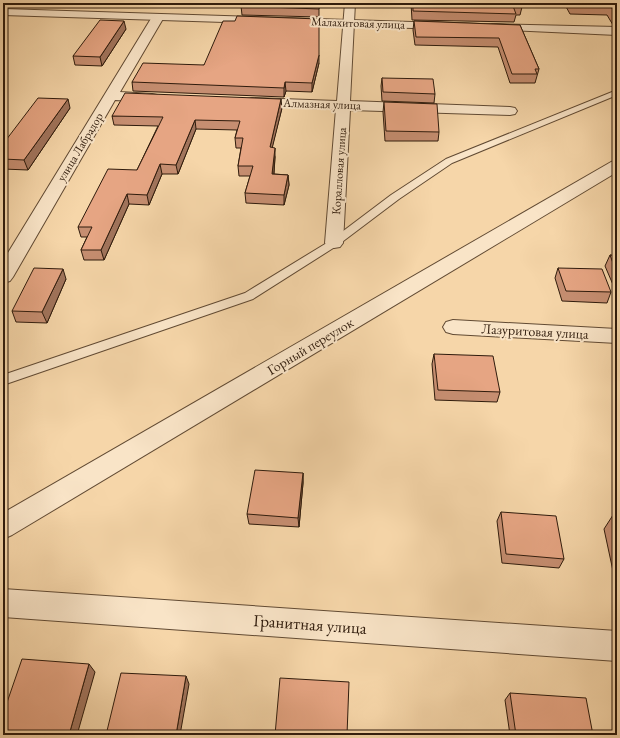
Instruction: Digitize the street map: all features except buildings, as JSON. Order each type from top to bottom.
[{"type":"street","name":"Коралловая улица","points":[[334,243],[350,3]]},
{"type":"street","name":"Малахитовая улица","points":[[3,12],[459,26]]},
{"type":"street","name":"улица Лабрадор","points":[[3,277],[158,17]]},
{"type":"street","points":[[482,27],[617,31]]},
{"type":"street","points":[[111,96],[166,98]]},
{"type":"street","name":"Алмазная улица","points":[[235,101],[510,111]]},
{"type":"street","name":"Горный переулок","points":[[3,527],[617,165]]},
{"type":"street","name":"Лазуритовая улица","points":[[453,327],[617,336]]},
{"type":"street","name":"Гранитная улица","points":[[3,603],[617,646]]},
{"type":"lane","points":[[3,380],[249,296],[334,243],[395,197],[448,160],[617,92]]}]
